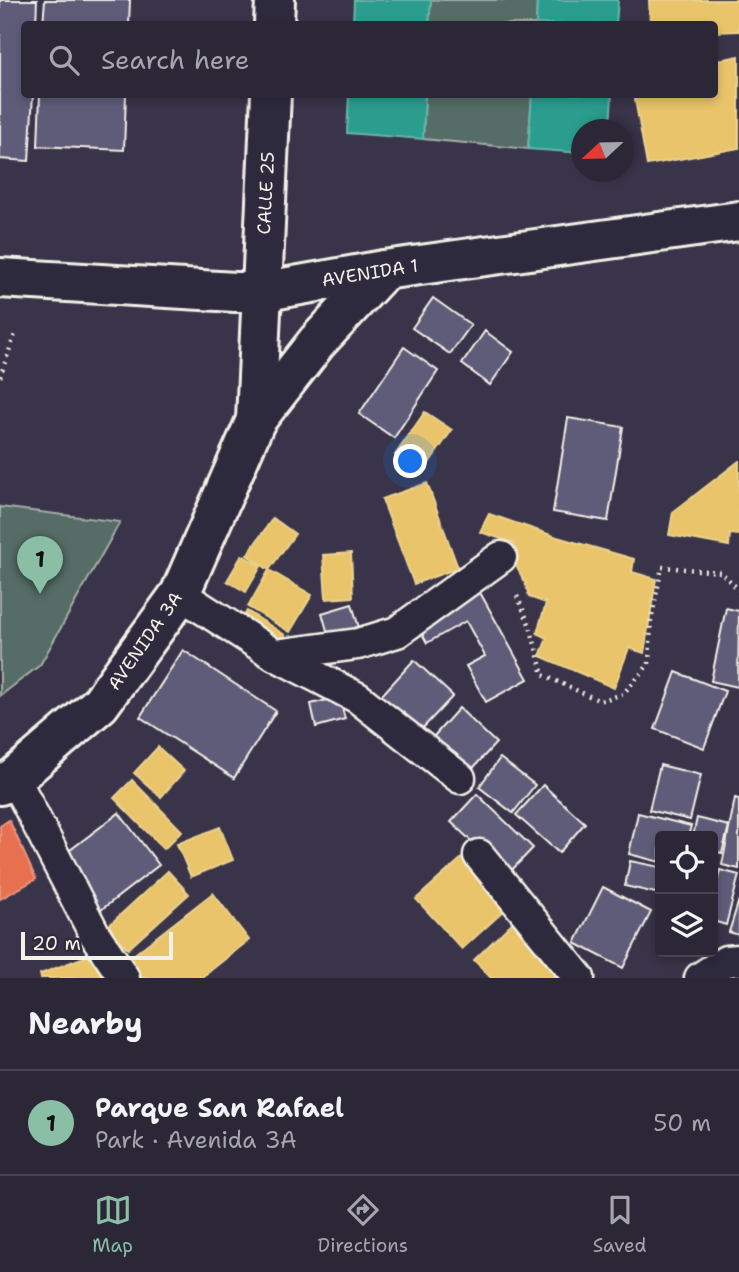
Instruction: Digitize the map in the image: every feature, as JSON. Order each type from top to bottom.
[{"type":"street","points":[[274,21],[275,0]]},
{"type":"street","name":"CALLE 25","points":[[261,292],[271,98]]},
{"type":"street","name":"AVENIDA 1","points":[[0,278],[261,292],[384,270],[739,221]]},
{"type":"street","name":"AVENIDA 3A","points":[[7,781],[100,704],[180,594],[256,419],[317,342],[384,270]]},
{"type":"street","name":"AVENIDA 3A","points":[[256,419],[261,292]]},
{"type":"street","points":[[275,655],[358,644],[397,632],[501,557]]},
{"type":"street","points":[[180,594],[275,655],[358,698],[460,778]]},
{"type":"street","points":[[7,781],[94,934],[124,978]]},
{"type":"street","points":[[479,855],[579,978]]},
{"type":"street","points":[[700,978],[726,961],[739,960]]},
{"type":"path","points":[[0,377],[15,334]]},
{"type":"path","points":[[501,557],[530,626],[543,675],[600,701],[623,694],[649,664],[651,621],[662,567],[721,572],[739,590]]},
{"type":"green space","points":[[431,0],[537,0],[536,21],[429,21]]},
{"type":"green space","points":[[425,98],[532,98],[528,149],[423,139]]},
{"type":"green space","points":[[0,507],[120,522],[40,665],[0,696]]},
{"type":"building: Homes","points":[[649,0],[739,0],[739,31],[718,32],[718,21],[650,21]]},
{"type":"building: Homes","points":[[739,56],[739,148],[647,165],[635,98],[718,98],[718,60]]},
{"type":"building: Homes","points":[[425,412],[452,430],[422,473],[395,455]]},
{"type":"building: Homes","points":[[739,461],[739,535],[730,534],[729,546],[669,535],[673,512]]},
{"type":"building: Homes","points":[[427,483],[458,568],[414,584],[382,499]]},
{"type":"building: Homes","points":[[489,514],[634,559],[632,572],[656,579],[644,653],[629,648],[614,688],[540,656],[547,638],[537,633],[546,603],[529,597],[511,555],[514,543],[480,532]]},
{"type":"building: Homes","points":[[273,518],[295,534],[269,570],[247,555]]},
{"type":"building: Homes","points":[[351,553],[353,597],[326,599],[323,555]]},
{"type":"building: Homes","points":[[242,555],[261,566],[246,592],[227,581]]},
{"type":"building: Homes","points":[[269,570],[312,595],[290,632],[248,607]]},
{"type":"building: Homes","points":[[247,611],[285,635],[274,653],[236,629]]},
{"type":"building: Homes","points":[[158,747],[184,771],[161,797],[134,773]]},
{"type":"building: Homes","points":[[132,780],[182,831],[164,849],[114,798]]},
{"type":"building: Homes","points":[[220,827],[233,860],[191,877],[177,844]]},
{"type":"building: Homes","points":[[462,858],[506,909],[462,949],[416,899]]},
{"type":"building: Homes","points":[[168,871],[189,894],[128,949],[107,927]]},
{"type":"building: Homes","points":[[213,893],[249,940],[201,978],[141,978],[127,960]]},
{"type":"building: Homes","points":[[517,918],[574,978],[491,978],[474,960]]},
{"type":"building: Homes","points":[[97,952],[106,978],[41,978],[40,974]]},
{"type":"building: Shops","points":[[9,820],[36,879],[0,899],[0,826]]},
{"type":"building: Schools","points":[[354,0],[431,0],[429,21],[353,21]]},
{"type":"building: Schools","points":[[537,0],[618,0],[616,21],[536,21]]},
{"type":"building: Schools","points":[[349,98],[425,98],[423,139],[347,133]]},
{"type":"building: Schools","points":[[532,98],[612,98],[611,119],[571,119],[571,152],[528,149]]},
{"type":"building: Other","points":[[0,0],[37,0],[36,21],[21,21],[21,98],[33,98],[29,161],[0,159]]},
{"type":"building: Other","points":[[45,0],[130,0],[129,21],[43,21]]},
{"type":"building: Other","points":[[40,98],[126,98],[124,150],[38,146]]},
{"type":"building: Other","points":[[433,298],[471,325],[450,354],[412,328]]},
{"type":"building: Other","points":[[485,331],[513,352],[490,385],[462,364]]},
{"type":"building: Other","points":[[404,347],[438,371],[394,438],[359,414]]},
{"type":"building: Other","points":[[568,418],[623,427],[608,521],[553,512]]},
{"type":"building: Other","points":[[477,587],[528,679],[486,702],[466,666],[485,656],[466,621],[427,643],[415,621]]},
{"type":"building: Other","points":[[352,604],[362,638],[332,648],[322,613]]},
{"type":"building: Other","points":[[726,608],[739,611],[738,687],[711,681]]},
{"type":"building: Other","points":[[183,650],[276,711],[234,778],[140,717]]},
{"type":"building: Other","points":[[414,660],[453,696],[419,732],[381,696]]},
{"type":"building: Other","points":[[676,672],[725,691],[704,748],[655,729]]},
{"type":"building: Other","points":[[339,697],[345,719],[316,727],[311,704]]},
{"type":"building: Other","points":[[459,708],[496,743],[464,778],[426,745]]},
{"type":"building: Other","points":[[500,758],[535,785],[513,813],[479,787]]},
{"type":"building: Other","points":[[660,765],[701,775],[690,820],[649,810]]},
{"type":"building: Other","points":[[543,785],[585,823],[559,853],[516,815]]},
{"type":"building: Other","points":[[477,794],[533,848],[507,875],[451,822]]},
{"type":"building: Other","points":[[735,798],[739,799],[739,869],[722,865]]},
{"type":"building: Other","points":[[119,813],[159,865],[97,913],[57,860]]},
{"type":"building: Other","points":[[638,813],[691,826],[690,831],[655,831],[655,861],[629,854]]},
{"type":"building: Other","points":[[697,818],[729,826],[722,853],[718,852],[718,831],[694,831]]},
{"type":"building: Other","points":[[630,861],[655,866],[655,893],[625,886]]},
{"type":"building: Other","points":[[720,870],[739,875],[726,925],[718,923]]},
{"type":"building: Other","points":[[603,887],[651,912],[623,968],[575,943]]},
{"type":"building: Other","points":[[739,900],[739,935],[729,932]]},
{"type":"place","name":"Parque San Rafael","points":[[40,594]]}]
